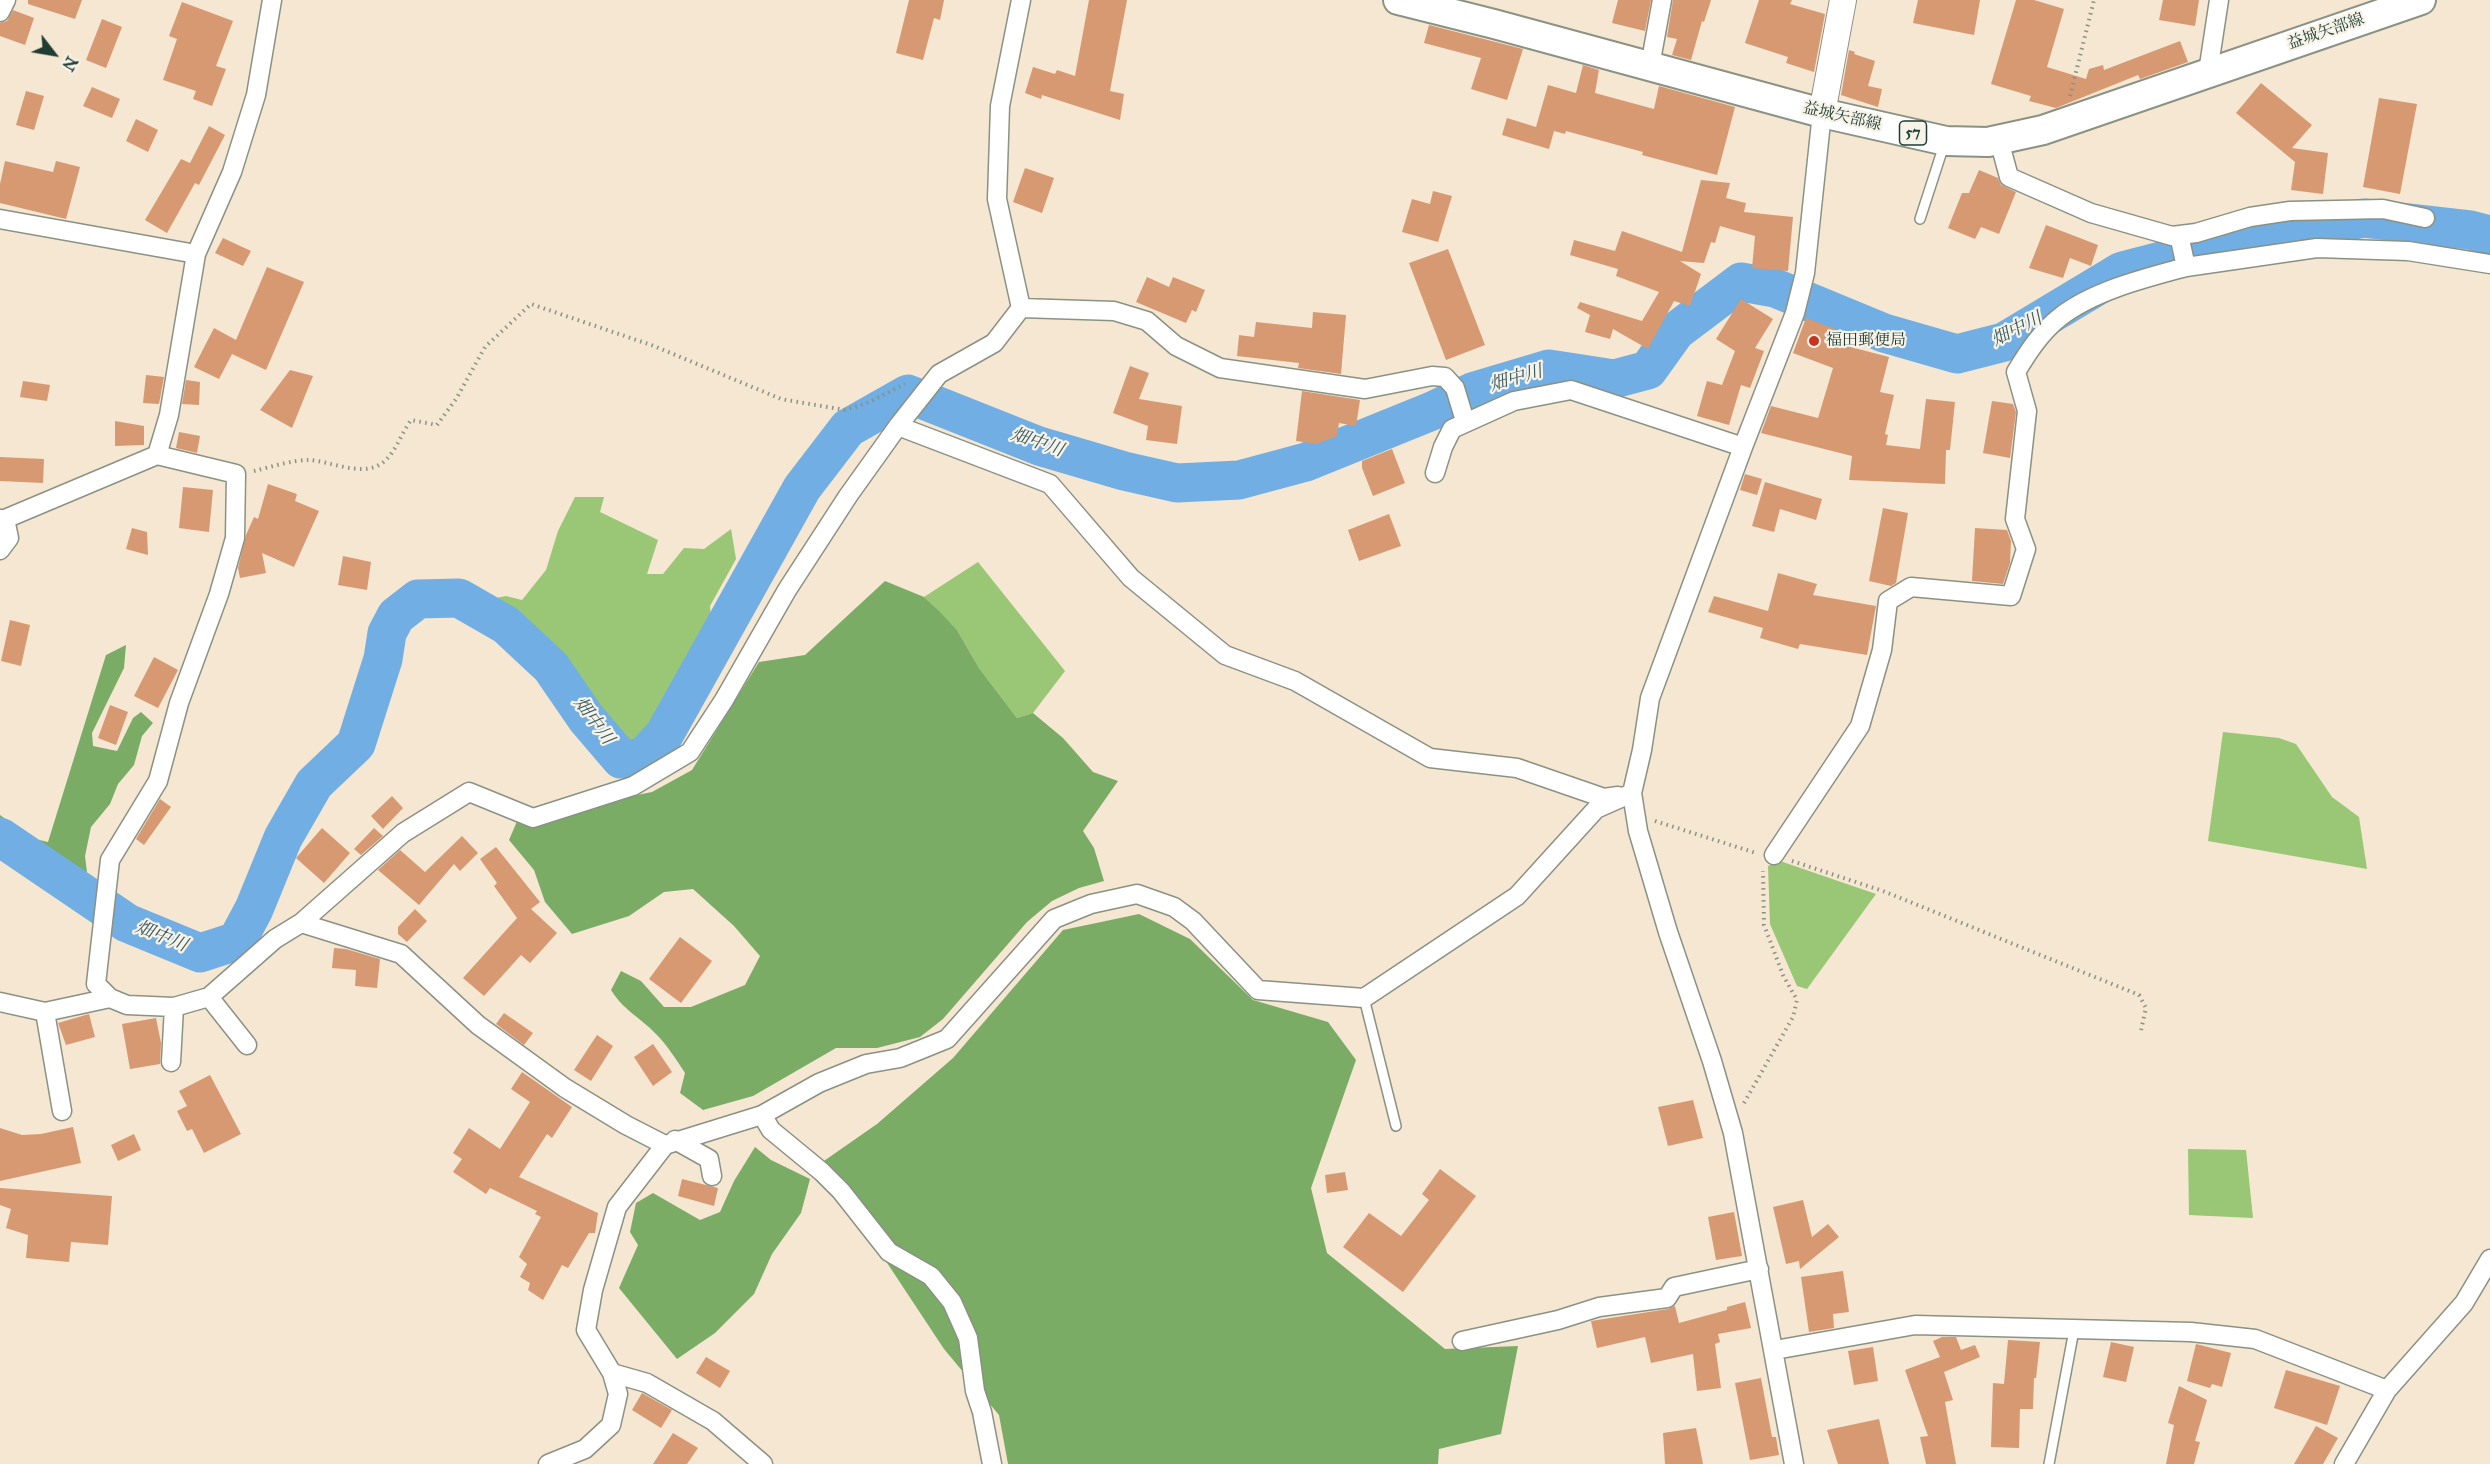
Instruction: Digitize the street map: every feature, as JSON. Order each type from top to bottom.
[{"type":"main road","name":"益城矢部線","points":[[1398,0],[1822,113],[1946,141],[1988,142],[2043,130],[2421,0]]},
{"type":"street","points":[[0,12],[6,0]]},
{"type":"street","points":[[157,455],[169,415],[196,254],[232,171],[256,95],[272,0]]},
{"type":"street","points":[[1021,0],[1000,106],[997,199],[1021,308]]},
{"type":"street","points":[[1650,66],[1662,0]]},
{"type":"street","points":[[1794,1464],[1733,1133],[1668,932],[1638,831],[1632,793],[1650,699],[1743,447],[1796,313],[1805,273],[1822,113],[1843,0]]},
{"type":"street","points":[[2208,72],[2219,0]]},
{"type":"street","points":[[2000,140],[2009,177],[2091,213],[2172,237],[2180,238],[2250,217],[2290,211],[2382,210],[2425,218]]},
{"type":"street","points":[[0,219],[196,254]]},
{"type":"street","points":[[2180,238],[2185,266]]},
{"type":"street","points":[[1768,855],[1860,726],[1882,650],[1888,601],[1911,587],[2012,596],[2026,549],[2015,519],[2027,411],[2016,372],[2034,343],[2060,317],[2130,282],[2185,266],[2317,248],[2408,250],[2490,264]]},
{"type":"street","points":[[0,550],[9,538],[3,519],[157,455],[236,474],[235,537],[219,594],[179,703],[158,781],[110,860],[102,925],[96,984],[110,998],[127,1005],[174,1007],[209,997],[274,939],[301,923],[403,833],[469,792],[533,818],[633,786],[690,752],[724,700],[787,590],[848,496],[901,422],[933,381],[994,343],[1021,308]]},
{"type":"street","points":[[1021,308],[1114,311],[1147,321],[1176,346],[1220,368],[1365,389],[1432,376],[1445,377],[1455,388],[1464,417]]},
{"type":"street","points":[[1435,473],[1443,447],[1452,429],[1464,417],[1514,401],[1571,390],[1743,447]]},
{"type":"street","points":[[901,422],[1050,484],[1131,578],[1225,655],[1295,681],[1430,758],[1517,768],[1604,798],[1632,793]]},
{"type":"street","points":[[548,1464],[585,1449],[611,1425],[618,1394],[612,1373],[586,1330],[592,1290],[617,1208],[670,1142],[762,1114],[819,1083],[866,1064],[900,1058],[947,1039],[1054,919],[1091,904],[1137,894],[1174,907],[1193,921],[1258,990],[1364,998],[1517,896],[1596,809],[1632,793]]},
{"type":"street","points":[[301,923],[401,954],[478,1025],[555,1081],[626,1125],[709,1159],[712,1176]]},
{"type":"street","points":[[209,997],[247,1045]]},
{"type":"street","points":[[0,1002],[45,1012],[110,998]]},
{"type":"street","points":[[171,1062],[174,1007]]},
{"type":"street","points":[[45,1012],[62,1111]]},
{"type":"street","points":[[762,1114],[771,1130],[842,1191],[889,1252],[931,1276],[952,1302],[968,1338],[975,1391],[982,1412],[992,1464]]},
{"type":"street","points":[[2344,1464],[2387,1390],[2464,1304],[2490,1259]]},
{"type":"street","points":[[1462,1341],[1558,1320],[1599,1307],[1667,1298],[1674,1287],[1759,1269]]},
{"type":"street","points":[[1774,1350],[1915,1325],[2191,1332],[2255,1339],[2387,1390]]},
{"type":"street","points":[[612,1373],[647,1383],[713,1420],[763,1464]]},
{"type":"lane","points":[[1920,219],[1946,141]]},
{"type":"lane","points":[[1364,998],[1396,1126]]},
{"type":"lane","points":[[2049,1464],[2074,1330]]},
{"type":"path","points":[[2063,123],[2094,0]]},
{"type":"path","points":[[236,474],[308,460],[355,469],[378,466],[393,452],[411,420],[436,425],[456,399],[485,347],[531,304],[654,346],[781,399],[845,410],[865,404],[908,382],[933,381]]},
{"type":"path","points":[[1632,793],[1650,819],[1883,891],[2139,995],[2146,1008],[2141,1030]]},
{"type":"path","points":[[1733,1133],[1739,1110],[1793,1017],[1797,1000],[1784,975],[1764,925],[1768,855]]},
{"type":"green space","points":[[575,497],[604,497],[600,512],[658,540],[647,574],[663,574],[684,548],[704,549],[731,529],[736,559],[710,606],[712,632],[659,732],[642,751],[623,750],[562,672],[523,627],[494,606],[491,599],[506,596],[522,600],[546,570],[558,531]]},
{"type":"green space","points":[[978,562],[1065,671],[1033,713],[1017,718],[979,668],[957,630],[924,597]]},
{"type":"green space","points":[[885,581],[924,597],[940,612],[957,630],[979,668],[1017,718],[1033,713],[1063,738],[1093,772],[1118,781],[1083,831],[1094,848],[1104,881],[1079,888],[1052,901],[1027,922],[943,1019],[920,1037],[877,1048],[836,1048],[753,1096],[703,1110],[680,1093],[685,1073],[668,1047],[622,1004],[611,990],[621,971],[641,981],[664,1007],[691,1007],[745,985],[760,956],[734,926],[693,889],[664,892],[629,916],[572,934],[545,902],[534,870],[509,840],[518,819],[652,792],[692,770],[759,662],[805,655]]},
{"type":"green space","points":[[126,645],[124,668],[92,733],[93,746],[117,751],[133,718],[141,712],[153,723],[142,736],[134,765],[118,784],[110,804],[91,827],[85,856],[89,889],[0,832],[0,815],[31,838],[48,842],[106,655]]},
{"type":"green space","points":[[2223,732],[2279,738],[2296,744],[2332,797],[2359,817],[2367,869],[2208,841]]},
{"type":"green space","points":[[1780,861],[1876,894],[1807,989],[1797,986],[1770,924],[1768,866]]},
{"type":"green space","points":[[1139,914],[1190,939],[1253,1000],[1328,1022],[1356,1060],[1311,1188],[1327,1253],[1445,1349],[1518,1346],[1501,1434],[1439,1449],[1438,1464],[1008,1464],[999,1415],[944,1349],[821,1163],[877,1124],[953,1058],[1063,930]]},
{"type":"green space","points":[[755,1147],[771,1160],[810,1179],[801,1213],[772,1254],[754,1294],[715,1333],[677,1359],[619,1288],[638,1245],[630,1232],[636,1203],[653,1193],[700,1220],[720,1212],[734,1181]]},
{"type":"green space","points":[[2188,1149],[2246,1150],[2253,1218],[2189,1215]]},
{"type":"building","points":[[28,0],[82,0],[75,19],[28,4]]},
{"type":"building","points":[[909,0],[944,0],[940,20],[934,18],[923,60],[896,53]]},
{"type":"building","points":[[1089,0],[1127,0],[1110,91],[1124,94],[1120,120],[1042,95],[1041,99],[1025,93],[1033,67],[1055,74],[1057,70],[1075,76]]},
{"type":"building","points":[[1618,0],[1651,0],[1645,31],[1612,23]]},
{"type":"building","points":[[1673,0],[1711,0],[1704,22],[1702,21],[1691,60],[1672,55],[1677,39],[1667,37]]},
{"type":"building","points":[[1759,0],[1792,0],[1790,4],[1825,14],[1814,72],[1786,63],[1788,57],[1745,43]]},
{"type":"building","points":[[1918,0],[1980,0],[1974,35],[1913,23]]},
{"type":"building","points":[[2016,0],[2034,0],[2064,9],[2047,67],[2086,79],[2089,69],[2103,65],[2104,70],[2180,41],[2188,62],[2140,79],[2138,75],[2056,108],[2029,101],[2031,96],[1991,84]]},
{"type":"building","points":[[2163,0],[2199,0],[2195,26],[2159,20]]},
{"type":"building","points":[[182,2],[233,21],[216,66],[226,69],[212,106],[193,99],[196,91],[163,80],[177,39],[169,36]]},
{"type":"building","points":[[13,10],[34,18],[25,45],[0,36],[0,23],[7,21]]},
{"type":"building","points":[[102,19],[122,27],[106,68],[86,60]]},
{"type":"building","points":[[1429,25],[1523,49],[1507,100],[1471,89],[1481,58],[1424,43]]},
{"type":"building","points":[[1849,50],[1875,61],[1868,86],[1882,89],[1878,107],[1841,95]]},
{"type":"building","points":[[1583,65],[1599,70],[1595,93],[1654,109],[1659,86],[1735,107],[1717,175],[1566,131],[1565,134],[1554,131],[1549,149],[1502,135],[1507,118],[1536,127],[1548,85],[1576,93]]},
{"type":"building","points":[[2261,83],[2312,125],[2292,148],[2328,153],[2323,194],[2291,190],[2295,162],[2236,113]]},
{"type":"building","points":[[92,87],[120,99],[112,118],[83,106]]},
{"type":"building","points":[[26,91],[44,96],[34,130],[16,125]]},
{"type":"building","points":[[2379,98],[2417,104],[2400,194],[2363,187]]},
{"type":"building","points":[[136,119],[158,130],[148,152],[126,141]]},
{"type":"building","points":[[209,126],[225,135],[199,185],[195,183],[167,233],[145,220],[181,159],[190,163]]},
{"type":"building","points":[[5,161],[53,172],[56,161],[80,167],[66,219],[0,203],[0,184]]},
{"type":"building","points":[[1025,168],[1054,178],[1042,213],[1013,202]]},
{"type":"building","points":[[1979,170],[1998,178],[2001,185],[2016,192],[1999,234],[1981,227],[1975,239],[1948,228],[1962,193],[1969,193]]},
{"type":"building","points":[[1701,180],[1730,183],[1726,198],[1746,203],[1744,212],[1793,217],[1788,271],[1752,268],[1755,236],[1720,226],[1715,243],[1711,242],[1704,263],[1680,261],[1701,274],[1690,306],[1674,301],[1648,349],[1613,329],[1610,339],[1585,332],[1590,315],[1577,308],[1580,302],[1642,321],[1659,292],[1616,276],[1618,269],[1570,255],[1574,240],[1615,251],[1622,231],[1682,252]]},
{"type":"building","points":[[1433,191],[1452,196],[1438,242],[1402,232],[1412,199],[1430,204]]},
{"type":"building","points":[[2046,225],[2098,245],[2091,266],[2070,258],[2063,278],[2029,268]]},
{"type":"building","points":[[223,238],[251,251],[243,266],[215,253]]},
{"type":"building","points":[[1448,249],[1485,345],[1446,360],[1409,263]]},
{"type":"building","points":[[267,267],[304,282],[266,370],[232,354],[219,379],[194,367],[214,328],[236,340]]},
{"type":"building","points":[[1147,277],[1169,287],[1173,277],[1205,290],[1196,312],[1192,310],[1186,323],[1136,302]]},
{"type":"building","points":[[1741,299],[1773,319],[1755,348],[1764,351],[1750,388],[1741,385],[1729,425],[1697,416],[1707,381],[1722,385],[1735,351],[1716,339]]},
{"type":"building","points":[[1313,312],[1346,315],[1341,374],[1298,368],[1299,363],[1237,356],[1239,335],[1254,337],[1256,322],[1312,328]]},
{"type":"building","points":[[1806,318],[1843,332],[1839,344],[1889,357],[1880,392],[1894,395],[1885,434],[1888,435],[1886,445],[1920,449],[1926,399],[1955,402],[1950,450],[1946,450],[1945,484],[1849,480],[1852,456],[1761,433],[1771,406],[1818,418],[1833,368],[1793,353]]},
{"type":"building","points":[[1130,366],[1149,373],[1139,399],[1182,406],[1177,444],[1146,440],[1148,426],[1113,413]]},
{"type":"building","points":[[290,370],[313,376],[292,428],[260,410]]},
{"type":"building","points":[[146,375],[164,377],[159,404],[143,403]]},
{"type":"building","points":[[186,380],[200,382],[199,405],[182,404]]},
{"type":"building","points":[[23,381],[50,385],[47,401],[20,397]]},
{"type":"building","points":[[1302,391],[1360,400],[1356,426],[1339,423],[1337,436],[1317,444],[1296,441]]},
{"type":"building","points":[[1992,401],[2013,404],[2016,412],[2010,458],[1983,453]]},
{"type":"building","points":[[115,421],[144,426],[144,445],[115,446]]},
{"type":"building","points":[[179,432],[200,436],[197,453],[176,448]]},
{"type":"building","points":[[1392,449],[1405,483],[1373,496],[1362,468],[1362,461]]},
{"type":"building","points":[[0,457],[44,459],[43,483],[0,481]]},
{"type":"building","points":[[1745,474],[1762,479],[1757,495],[1740,490]]},
{"type":"building","points":[[1765,482],[1822,499],[1816,520],[1780,509],[1774,532],[1752,526]]},
{"type":"building","points":[[268,484],[297,494],[295,501],[319,511],[294,567],[262,553],[266,573],[240,578],[238,568],[246,535],[254,517],[258,519]]},
{"type":"building","points":[[183,487],[213,490],[209,532],[179,528]]},
{"type":"building","points":[[1883,508],[1908,513],[1896,583],[1891,586],[1869,581]]},
{"type":"building","points":[[1389,514],[1401,546],[1359,561],[1348,530]]},
{"type":"building","points":[[132,528],[147,532],[148,555],[126,549]]},
{"type":"building","points":[[1975,528],[2007,530],[2011,541],[2010,563],[2003,584],[1972,581]]},
{"type":"building","points":[[343,556],[371,562],[367,590],[338,585]]},
{"type":"building","points":[[1778,573],[1817,584],[1813,595],[1876,606],[1867,655],[1800,644],[1798,649],[1760,638],[1763,628],[1708,612],[1714,596],[1768,611]]},
{"type":"building","points":[[10,620],[30,625],[21,666],[1,661]]},
{"type":"building","points":[[154,657],[178,670],[158,708],[134,696]]},
{"type":"building","points":[[110,705],[128,712],[116,745],[98,738]]},
{"type":"building","points":[[392,796],[403,808],[383,829],[371,816]]},
{"type":"building","points":[[160,799],[171,807],[144,845],[136,839]]},
{"type":"building","points":[[322,828],[350,853],[324,883],[296,858]]},
{"type":"building","points":[[374,828],[383,836],[361,855],[354,849]]},
{"type":"building","points":[[462,836],[478,853],[460,871],[454,864],[419,905],[378,870],[400,850],[425,872]]},
{"type":"building","points":[[496,847],[540,902],[531,909],[557,933],[530,963],[521,955],[484,996],[463,978],[517,918],[494,886],[497,883],[480,859]]},
{"type":"building","points":[[415,909],[427,921],[407,942],[398,934],[398,927]]},
{"type":"building","points":[[680,937],[712,961],[681,1003],[649,979]]},
{"type":"building","points":[[334,948],[346,949],[380,959],[377,988],[355,986],[356,970],[332,968]]},
{"type":"building","points":[[504,1013],[533,1033],[524,1045],[496,1024]]},
{"type":"building","points":[[89,1014],[95,1037],[66,1045],[58,1023]]},
{"type":"building","points":[[156,1018],[161,1043],[160,1064],[130,1069],[122,1024]]},
{"type":"building","points":[[597,1035],[613,1046],[591,1081],[574,1070]]},
{"type":"building","points":[[653,1044],[672,1072],[653,1086],[634,1057]]},
{"type":"building","points":[[522,1072],[572,1107],[552,1138],[547,1134],[519,1177],[598,1213],[595,1233],[589,1233],[568,1268],[562,1265],[543,1300],[528,1290],[530,1283],[520,1277],[527,1264],[519,1257],[541,1217],[535,1214],[537,1211],[490,1188],[486,1194],[453,1172],[462,1159],[453,1153],[469,1128],[500,1149],[530,1102],[511,1089]]},
{"type":"building","points":[[210,1075],[241,1134],[204,1153],[192,1129],[187,1131],[177,1111],[187,1106],[179,1091]]},
{"type":"building","points":[[1693,1100],[1703,1138],[1668,1146],[1658,1107]]},
{"type":"building","points":[[73,1127],[81,1163],[0,1181],[0,1128],[22,1135],[41,1134]]},
{"type":"building","points":[[134,1134],[141,1150],[118,1161],[111,1145]]},
{"type":"building","points":[[1440,1169],[1476,1196],[1403,1292],[1343,1247],[1369,1213],[1401,1236],[1429,1200],[1422,1194]]},
{"type":"building","points":[[1345,1172],[1348,1190],[1327,1193],[1325,1175]]},
{"type":"building","points":[[682,1179],[718,1188],[714,1206],[678,1196]]},
{"type":"building","points":[[0,1188],[112,1196],[108,1245],[71,1242],[69,1262],[26,1258],[28,1235],[6,1228],[11,1209],[0,1205]]},
{"type":"building","points":[[1803,1200],[1812,1237],[1828,1224],[1839,1237],[1800,1269],[1799,1261],[1786,1264],[1773,1207]]},
{"type":"building","points":[[1734,1212],[1742,1256],[1716,1260],[1708,1217]]},
{"type":"building","points":[[1843,1271],[1849,1312],[1833,1314],[1834,1328],[1809,1332],[1801,1277]]},
{"type":"building","points":[[1745,1302],[1751,1328],[1718,1334],[1720,1342],[1715,1344],[1721,1388],[1697,1391],[1693,1354],[1651,1363],[1645,1337],[1597,1348],[1591,1321],[1675,1306],[1679,1323],[1727,1310],[1727,1307]]},
{"type":"building","points":[[1942,1337],[1956,1337],[1961,1350],[1975,1345],[1980,1357],[1944,1372],[1953,1400],[1945,1402],[1956,1464],[1926,1464],[1920,1437],[1928,1436],[1905,1370],[1940,1357],[1933,1341]]},
{"type":"building","points":[[2008,1340],[2040,1342],[2036,1378],[2034,1378],[2033,1409],[2020,1409],[2019,1448],[1991,1447],[1993,1383],[2004,1384]]},
{"type":"building","points":[[2111,1342],[2134,1347],[2126,1382],[2103,1377]]},
{"type":"building","points":[[2196,1344],[2231,1353],[2222,1387],[2212,1384],[2210,1388],[2187,1381]]},
{"type":"building","points":[[1873,1347],[1878,1381],[1854,1385],[1848,1351]]},
{"type":"building","points":[[706,1357],[730,1371],[720,1388],[696,1373]]},
{"type":"building","points":[[2286,1370],[2340,1386],[2327,1425],[2274,1408]]},
{"type":"building","points":[[1761,1378],[1772,1437],[1776,1437],[1779,1455],[1750,1460],[1735,1383]]},
{"type":"building","points":[[2179,1386],[2207,1400],[2195,1441],[2200,1442],[2194,1464],[2166,1464],[2174,1425],[2168,1423]]},
{"type":"building","points":[[642,1393],[672,1410],[661,1428],[632,1410]]},
{"type":"building","points":[[1879,1419],[1889,1464],[1838,1464],[1827,1430]]},
{"type":"building","points":[[2316,1426],[2338,1438],[2323,1464],[2294,1464]]},
{"type":"building","points":[[1696,1428],[1703,1464],[1665,1464],[1663,1433]]},
{"type":"building","points":[[673,1433],[698,1448],[687,1464],[653,1464]]},
{"type":"waterway","name":"畑中川","points":[[0,837],[127,923],[200,953],[237,941],[254,909],[283,838],[314,784],[356,744],[383,659],[387,633],[396,616],[418,599],[459,598],[506,625],[551,667],[586,718],[621,759],[643,758],[664,735],[802,488],[848,428],[908,394],[1039,446],[1124,471],[1177,483],[1239,480],[1306,462],[1432,411],[1472,392],[1549,369],[1614,379],[1648,370],[1676,331],[1741,282],[1775,288],[1884,333],[1957,354],[2004,342],[2122,271],[2226,244],[2364,218],[2470,230],[2490,235]]},
{"type":"place","name":"福田郵便局","points":[[1814,341]]}]
